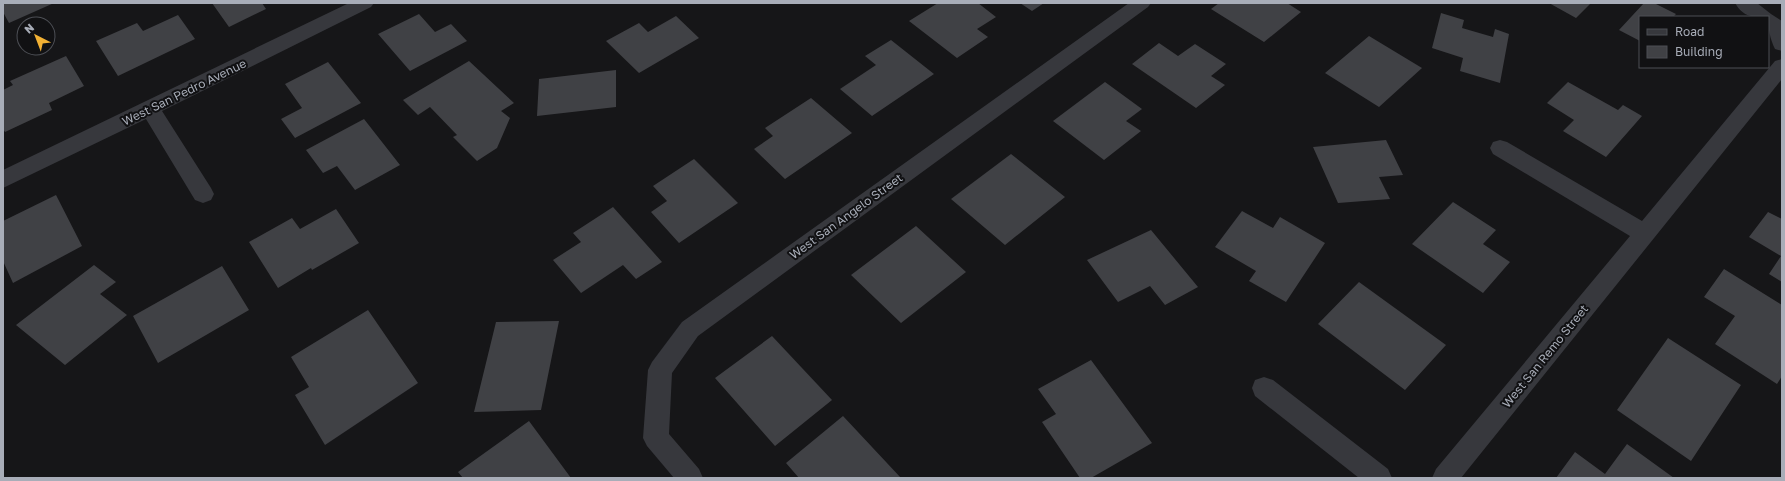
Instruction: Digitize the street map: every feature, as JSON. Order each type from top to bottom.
[{"type":"street","name":"West San Pedro Avenue","points":[[3,180],[366,3]]},
{"type":"street","name":"West San Angelo Street","points":[[690,478],[656,438],[660,370],[690,329],[1142,3]]},
{"type":"street","points":[[1744,3],[1762,16]]},
{"type":"street","points":[[1769,21],[1778,27],[1782,44]]},
{"type":"street","name":"West San Remo Street","points":[[1445,478],[1782,66]]},
{"type":"street","points":[[150,108],[203,194]]},
{"type":"street","points":[[1500,148],[1645,234]]},
{"type":"street","points":[[1264,388],[1379,478]]},
{"type":"building","points":[[3,3],[54,3],[25,16],[16,16],[16,20],[9,23],[3,12]]},
{"type":"building","points":[[212,3],[262,3],[266,9],[229,27]]},
{"type":"building","points":[[938,3],[978,3],[996,17],[977,29],[988,37],[957,58],[909,21]]},
{"type":"building","points":[[1020,3],[1044,3],[1032,11]]},
{"type":"building","points":[[1219,3],[1287,3],[1301,12],[1264,42],[1211,9]]},
{"type":"building","points":[[1549,3],[1591,3],[1576,18]]},
{"type":"building","points":[[1644,3],[1654,3],[1676,14],[1674,16],[1639,16],[1639,40],[1619,30]]},
{"type":"building","points":[[1441,13],[1464,20],[1462,28],[1493,37],[1495,29],[1509,34],[1500,83],[1460,71],[1463,58],[1432,48]]},
{"type":"building","points":[[419,14],[435,32],[451,24],[467,41],[410,71],[378,34]]},
{"type":"building","points":[[178,15],[195,39],[118,76],[96,41],[137,23],[143,31]]},
{"type":"building","points":[[676,16],[699,38],[639,73],[606,41],[639,23],[648,32]]},
{"type":"building","points":[[1369,36],[1422,68],[1379,107],[1325,73]]},
{"type":"building","points":[[891,40],[934,74],[872,116],[840,89],[876,65],[865,56]]},
{"type":"building","points":[[1159,43],[1178,56],[1195,44],[1226,64],[1211,76],[1225,85],[1196,108],[1132,64]]},
{"type":"building","points":[[66,56],[84,86],[49,103],[52,110],[5,132],[3,129],[3,90],[13,85],[10,81]]},
{"type":"building","points":[[469,61],[514,103],[501,111],[510,118],[497,148],[477,161],[453,137],[457,135],[430,107],[418,115],[403,100]]},
{"type":"building","points":[[328,62],[361,103],[295,138],[281,119],[302,108],[285,84]]},
{"type":"building","points":[[616,70],[616,107],[537,116],[539,79]]},
{"type":"building","points":[[1105,82],[1142,109],[1126,121],[1141,131],[1104,160],[1053,121]]},
{"type":"building","points":[[1568,82],[1618,110],[1623,105],[1642,116],[1606,157],[1563,131],[1574,120],[1547,103]]},
{"type":"building","points":[[811,98],[852,133],[785,179],[754,149],[773,136],[765,128]]},
{"type":"building","points":[[364,119],[400,165],[355,190],[337,166],[323,173],[306,150]]},
{"type":"building","points":[[1386,140],[1403,175],[1379,177],[1390,199],[1338,203],[1313,147]]},
{"type":"building","points":[[1011,154],[1065,197],[1005,245],[951,199]]},
{"type":"building","points":[[694,159],[738,203],[679,243],[651,212],[667,201],[653,186]]},
{"type":"building","points":[[56,195],[82,246],[13,283],[3,261],[3,221]]},
{"type":"building","points":[[1453,202],[1496,230],[1483,244],[1510,262],[1483,293],[1412,244]]},
{"type":"building","points":[[613,207],[662,262],[636,279],[623,265],[581,293],[553,260],[581,242],[573,233]]},
{"type":"building","points":[[336,209],[359,243],[312,270],[311,268],[278,288],[249,242],[292,218],[300,229]]},
{"type":"building","points":[[1242,211],[1273,228],[1280,217],[1325,243],[1286,302],[1249,281],[1256,271],[1215,247]]},
{"type":"building","points":[[1768,212],[1782,219],[1782,282],[1769,274],[1781,256],[1749,237]]},
{"type":"building","points":[[916,226],[966,272],[901,323],[851,275]]},
{"type":"building","points":[[1151,230],[1198,287],[1165,305],[1150,286],[1118,302],[1087,260]]},
{"type":"building","points":[[94,265],[116,282],[100,294],[127,315],[65,365],[16,325]]},
{"type":"building","points":[[222,266],[249,310],[158,363],[133,316]]},
{"type":"building","points":[[1724,269],[1782,305],[1782,376],[1777,384],[1715,344],[1735,316],[1704,297]]},
{"type":"building","points":[[1359,282],[1446,345],[1405,390],[1318,324]]},
{"type":"building","points":[[368,310],[418,383],[325,445],[295,395],[309,387],[291,357]]},
{"type":"building","points":[[559,321],[541,410],[474,412],[496,322]]},
{"type":"building","points":[[772,336],[832,400],[775,446],[715,378]]},
{"type":"building","points":[[1668,338],[1741,385],[1691,461],[1617,410]]},
{"type":"building","points":[[1091,360],[1152,443],[1091,478],[1080,478],[1042,422],[1056,414],[1038,389]]},
{"type":"building","points":[[843,416],[901,478],[799,478],[786,463]]},
{"type":"building","points":[[529,421],[571,478],[463,478],[458,472]]},
{"type":"building","points":[[1627,444],[1674,478],[1556,478],[1575,452],[1605,474]]}]
